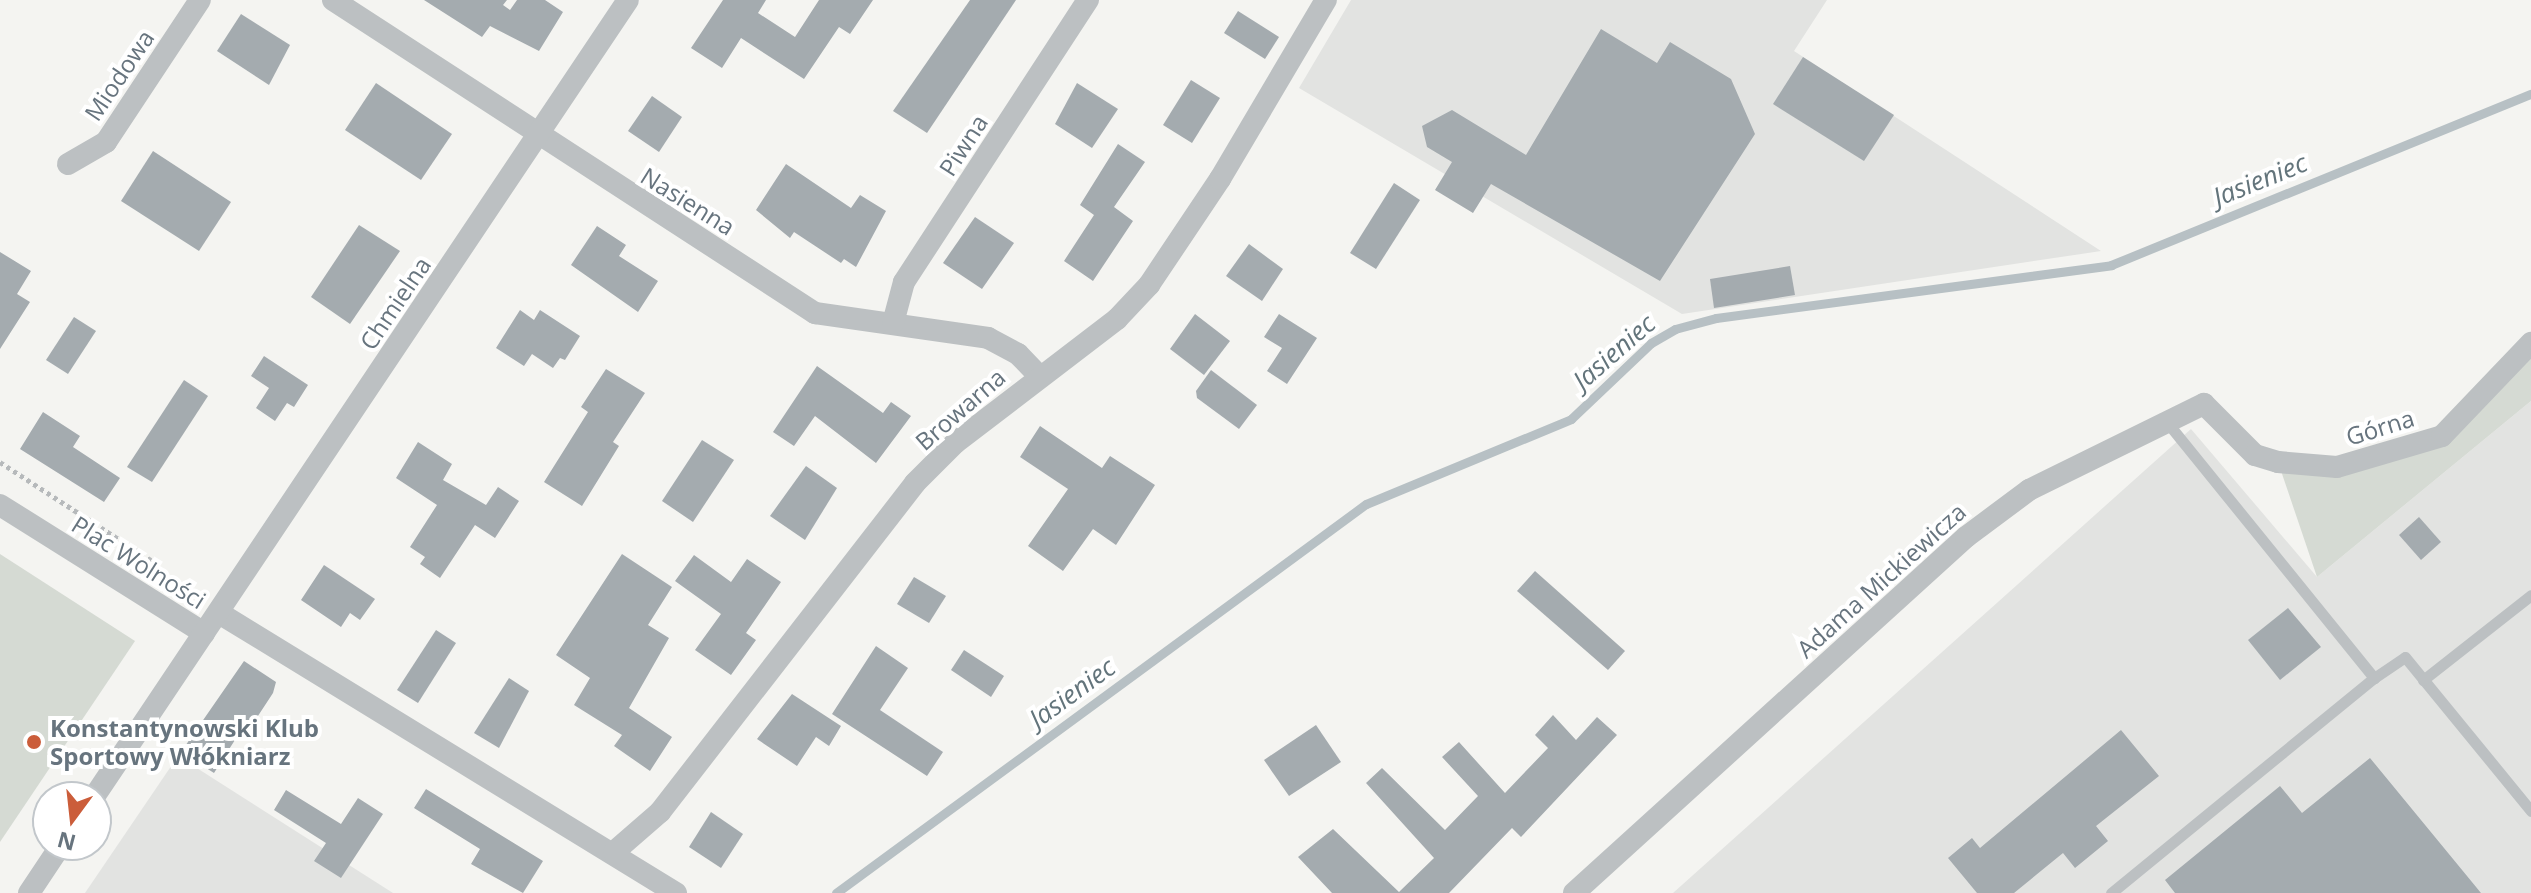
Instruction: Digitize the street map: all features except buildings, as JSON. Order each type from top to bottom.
[{"type":"street","name":"Miodowa","points":[[68,164],[106,142],[200,0]]},
{"type":"street","name":"Nasienna","points":[[333,0],[538,137],[815,313],[988,338],[1018,354],[1039,376]]},
{"type":"street","name":"Chmielna","points":[[204,633],[628,0]]},
{"type":"street","name":"Piwna","points":[[893,323],[904,282],[1088,0]]},
{"type":"street","name":"Browarna","points":[[614,852],[660,812],[915,483],[955,443],[1117,319],[1149,285],[1220,179],[1326,0]]},
{"type":"street","name":"Górna","points":[[2255,455],[2278,462],[2337,467],[2442,436],[2531,343]]},
{"type":"street","name":"Adama Mickiewicza","points":[[1574,893],[1966,537],[2029,490],[2165,420],[2204,404],[2255,455]]},
{"type":"street","name":"Plac Wolności","points":[[0,505],[204,633],[105,781]]},
{"type":"street","points":[[219,613],[614,852],[676,893]]},
{"type":"street","points":[[29,893],[50,861]]},
{"type":"lane","points":[[2165,420],[2374,678]]},
{"type":"lane","points":[[2423,680],[2531,595]]},
{"type":"lane","points":[[2111,893],[2374,678],[2405,657],[2531,811]]},
{"type":"path","points":[[0,462],[151,560],[140,593]]},
{"type":"shaded area","points":[[1351,0],[1827,0],[1794,51],[2101,251],[1682,314],[1299,88]]},
{"type":"shaded area","points":[[2531,343],[2531,401],[2317,577],[2278,462],[2337,467],[2442,436]]},
{"type":"shaded area","points":[[2531,401],[2531,893],[1673,893],[2191,429],[2317,577]]},
{"type":"shaded area","name":"Konstantynowski Klub Sportowy Włókniarz","points":[[0,554],[135,641],[41,781],[32,781],[32,794],[0,842]]},
{"type":"shaded area","points":[[178,756],[393,893],[85,893],[107,861],[112,861],[112,853]]},
{"type":"waterway","name":"Jasieniec","points":[[836,893],[1366,504],[1571,419],[1651,343],[1675,329],[1716,318],[2111,265],[2531,94]]},
{"type":"place","name":"Konstantynowski Klub Sportowy Włókniarz","points":[[34,742]]}]
